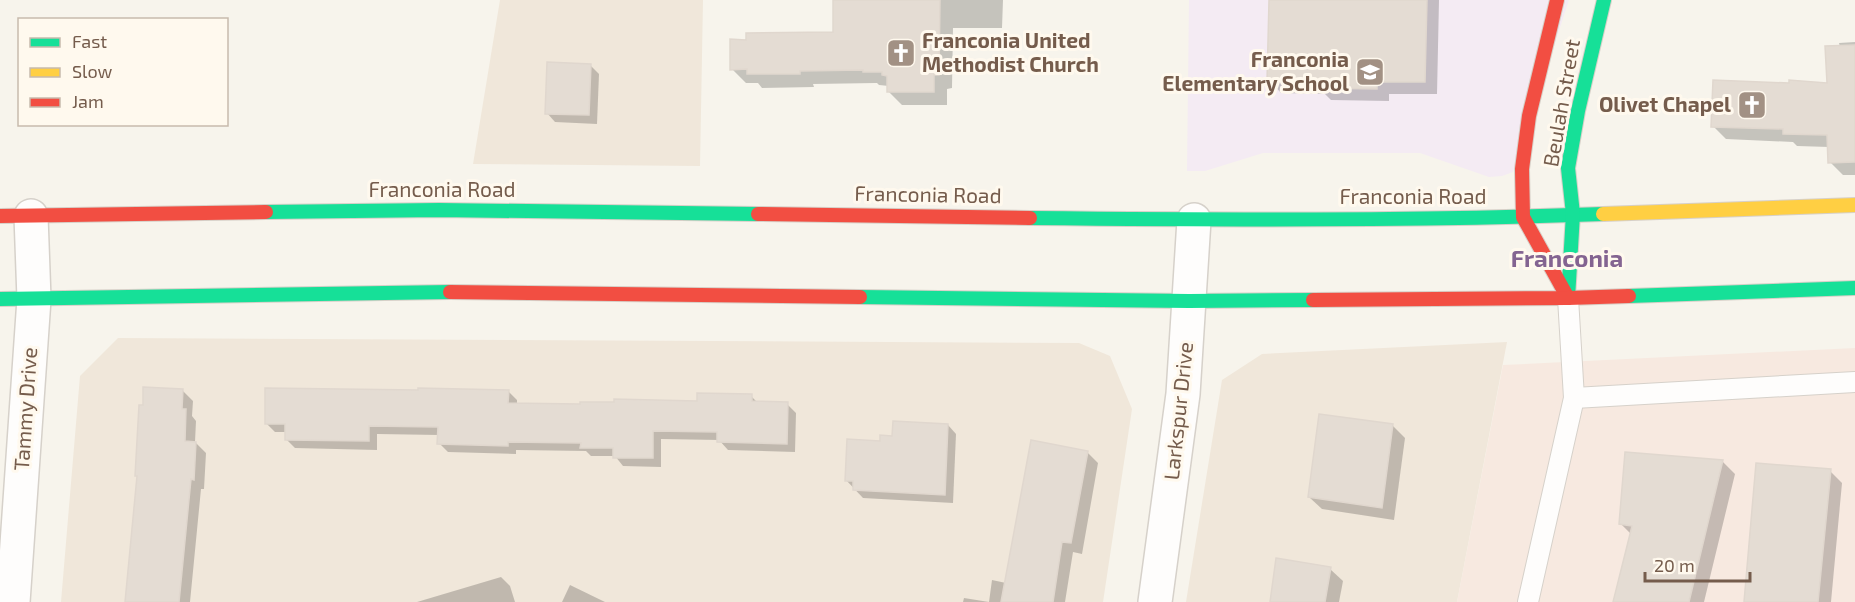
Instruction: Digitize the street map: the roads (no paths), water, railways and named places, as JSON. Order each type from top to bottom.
[{"type":"main road","name":"Beulah Street","points":[[1557,0],[1529,116],[1522,169],[1523,217],[1568,298]]},
{"type":"main road","name":"Beulah Street","points":[[1568,298],[1573,214],[1568,168],[1578,111],[1605,0]]},
{"type":"main road","name":"Franconia Road","points":[[15,216],[440,210],[1194,219],[1523,217],[1855,205]]},
{"type":"main road","points":[[0,299],[442,292],[1189,301],[1568,298],[1855,288]]},
{"type":"street","name":"Tammy Drive","points":[[14,602],[34,299],[15,216]]},
{"type":"street","name":"Larkspur Drive","points":[[1155,602],[1184,394],[1194,219]]},
{"type":"lane","points":[[1528,602],[1574,398],[1568,298]]},
{"type":"lane","points":[[1574,398],[1855,382]]},
{"type":"place","name":"Franconia United Methodist Church","points":[[901,53]]},
{"type":"place","name":"Franconia Elementary School","points":[[1370,72]]},
{"type":"place","name":"Olivet Chapel","points":[[1752,105]]},
{"type":"district","name":"Franconia","points":[[1567,259]]}]
